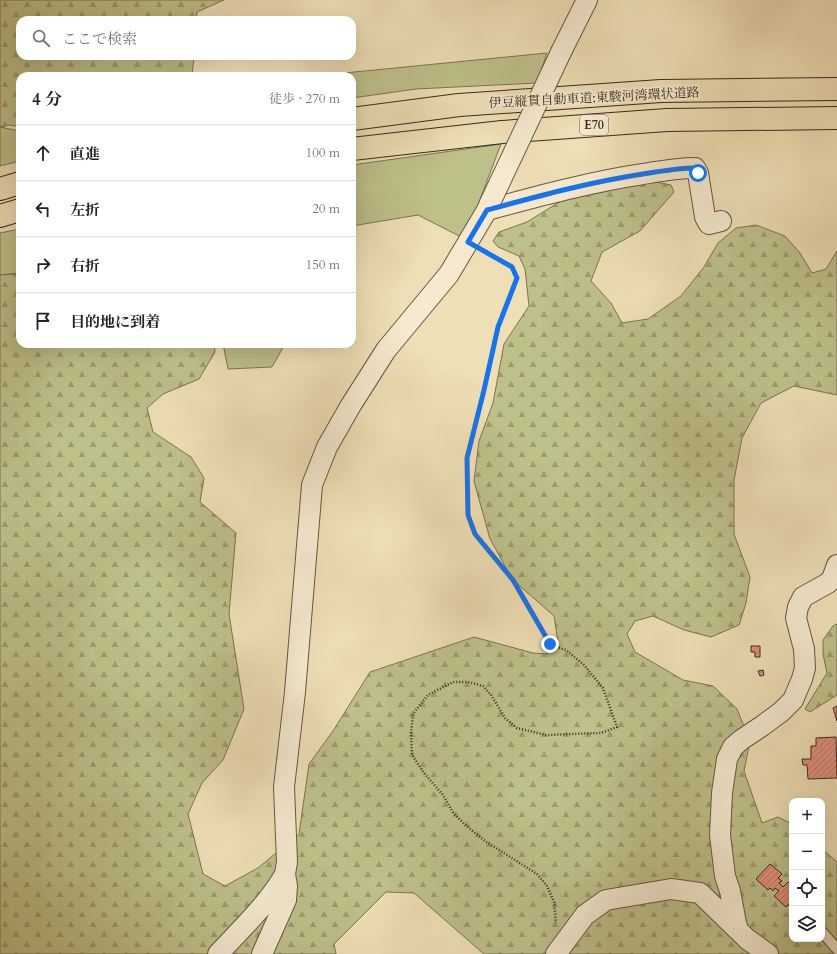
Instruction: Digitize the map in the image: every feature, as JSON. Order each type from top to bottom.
[{"type":"highway","name":"伊豆縦貫自動車道;東駿河湾環状道路","points":[[356,118],[459,105],[661,91],[837,89]]},
{"type":"highway","name":"伊豆縦貫自動車道;東駿河湾環状道路","points":[[356,149],[502,132],[667,120],[837,118]]},
{"type":"highway","points":[[0,189],[16,184]]},
{"type":"highway","points":[[0,216],[16,211]]},
{"type":"street","points":[[262,954],[286,900],[287,886],[285,874],[287,862],[284,787],[295,692],[312,484],[327,447],[350,405],[386,350],[449,274],[488,207],[587,0]]},
{"type":"street","points":[[488,207],[615,178],[682,168],[695,168],[698,173],[705,218],[709,224],[721,221]]},
{"type":"street","points":[[738,930],[730,891],[725,876],[720,835],[722,793],[727,759],[733,747],[781,712],[793,700],[802,680],[805,668],[804,649],[796,618],[798,607],[803,597],[828,583],[832,579],[837,565]]},
{"type":"street","points":[[218,954],[278,886],[285,874]]},
{"type":"street","points":[[557,952],[585,915],[606,900],[671,889],[700,893],[748,939],[768,954]]},
{"type":"lane","points":[[825,935],[837,949]]},
{"type":"path","points":[[468,242],[512,267],[517,278],[498,327],[467,458],[468,515],[475,534],[513,580],[550,644],[566,650],[584,666],[603,688],[617,727],[601,732],[546,735],[517,728],[504,718],[491,695],[483,686],[468,682],[453,682],[428,695],[413,714],[411,734],[412,755],[424,773],[443,795],[454,814],[485,842],[537,874],[547,886],[554,902],[557,952]]},
{"type":"green space","points":[[0,0],[224,0],[197,12],[196,16],[16,16],[16,60],[194,60],[192,72],[16,72],[16,126],[10,125],[0,127]]},
{"type":"green space","points":[[547,53],[537,83],[416,89],[356,97],[356,72],[354,72]]},
{"type":"green space","points":[[0,127],[16,130],[16,162],[0,166]]},
{"type":"green space","points":[[501,144],[465,239],[418,215],[356,225],[356,164]]},
{"type":"green space","points":[[656,182],[671,185],[674,192],[640,231],[602,252],[591,281],[611,303],[622,323],[648,319],[681,296],[704,267],[718,243],[736,228],[756,225],[785,236],[800,253],[812,273],[826,269],[837,251],[837,395],[794,386],[761,403],[742,438],[734,480],[734,534],[750,577],[746,603],[739,625],[711,637],[684,630],[653,616],[635,621],[627,634],[635,652],[683,680],[713,686],[737,709],[750,741],[744,771],[762,823],[778,817],[789,822],[789,942],[825,942],[825,852],[837,862],[837,954],[484,954],[414,893],[386,892],[334,944],[336,954],[0,954],[0,275],[16,274],[16,348],[214,348],[215,352],[199,379],[163,394],[147,408],[153,432],[191,457],[204,478],[200,502],[236,533],[229,614],[244,709],[223,760],[202,783],[188,814],[203,874],[225,886],[258,868],[299,834],[309,764],[333,731],[370,672],[474,637],[533,653],[547,654],[558,642],[554,616],[513,580],[490,539],[474,481],[479,441],[493,403],[504,344],[529,306],[525,269],[519,256],[498,247],[493,241],[499,232],[527,222],[561,201],[624,187]]},
{"type":"green space","points":[[16,230],[16,273],[0,275],[0,233]]},
{"type":"green space","points":[[224,348],[283,348],[272,367],[228,369]]},
{"type":"green space","points":[[837,624],[837,695],[810,712],[805,709],[827,673],[823,654],[823,640],[833,626]]},
{"type":"building","points":[[751,646],[760,646],[760,657],[755,657],[755,652],[751,652]]},
{"type":"building","points":[[763,670],[764,675],[760,676],[758,671]]},
{"type":"building","points":[[837,706],[837,721],[833,708]]},
{"type":"building","points":[[836,737],[837,778],[808,779],[807,765],[803,765],[802,759],[811,759],[811,746],[816,746],[816,738]]},
{"type":"building","points":[[770,864],[782,874],[778,878],[782,881],[779,883],[783,887],[788,882],[789,883],[789,904],[786,907],[774,896],[779,891],[775,888],[773,891],[770,888],[768,890],[756,879]]},
{"type":"route","points":[[550,644],[513,580],[475,534],[468,515],[467,458],[498,327],[517,278],[512,267],[468,242],[487,210],[615,178],[682,168],[695,168],[698,173]]}]
